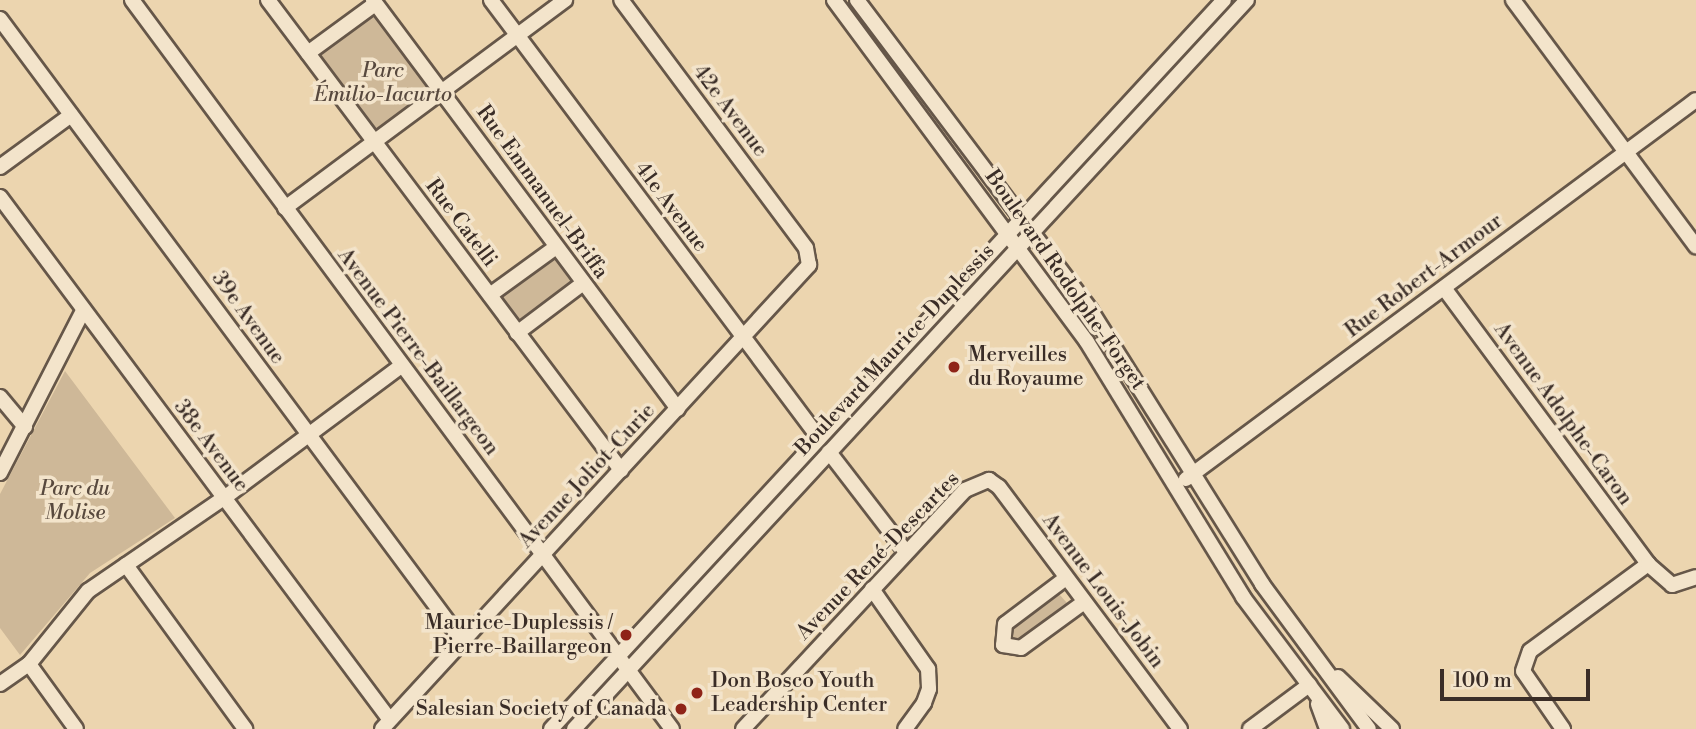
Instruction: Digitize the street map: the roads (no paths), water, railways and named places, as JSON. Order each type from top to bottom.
[{"type":"street","name":"Avenue Pierre-Baillargeon","points":[[132,0],[672,729]]},
{"type":"street","name":"Rue Catelli","points":[[268,0],[621,470]]},
{"type":"street","name":"41e Avenue","points":[[491,0],[819,438]]},
{"type":"street","points":[[285,208],[565,0]]},
{"type":"street","name":"42e Avenue","points":[[621,0],[806,248]]},
{"type":"street","name":"Boulevard Rodolphe-Forget","points":[[834,0],[1009,232],[1087,342],[1177,485],[1242,597],[1342,729]]},
{"type":"street","name":"Boulevard Rodolphe-Forget","points":[[857,0],[1091,312],[1262,584],[1369,729]]},
{"type":"street","name":"Boulevard Maurice-Duplessis","points":[[551,729],[1224,0]]},
{"type":"street","name":"Boulevard Maurice-Duplessis","points":[[574,729],[1247,0]]},
{"type":"street","points":[[1513,0],[1696,246]]},
{"type":"street","points":[[308,53],[374,2]]},
{"type":"street","name":"Rue Emmanuel-Briffa","points":[[374,2],[582,284],[678,409]]},
{"type":"street","name":"39e Avenue","points":[[0,19],[463,642]]},
{"type":"street","name":"Rue Robert-Armour","points":[[1177,485],[1696,100]]},
{"type":"street","points":[[0,167],[71,115]]},
{"type":"street","name":"38e Avenue","points":[[0,197],[224,498],[386,724]]},
{"type":"street","points":[[490,295],[556,247]]},
{"type":"street","name":"Avenue Joliot-Curie","points":[[386,724],[806,271],[810,259],[806,248]]},
{"type":"street","points":[[517,333],[582,284]]},
{"type":"street","name":"Avenue Adolphe-Caron","points":[[1444,288],[1648,564],[1672,585],[1696,577]]},
{"type":"street","points":[[0,473],[83,312]]},
{"type":"street","points":[[0,684],[29,664],[88,591],[224,498],[401,366]]},
{"type":"street","points":[[0,397],[24,427]]},
{"type":"street","points":[[829,452],[906,552]]},
{"type":"street","name":"Avenue René-Descartes","points":[[743,729],[965,490],[989,480]]},
{"type":"street","name":"Avenue Louis-Jobin","points":[[989,480],[999,487],[1180,729]]},
{"type":"street","points":[[1563,729],[1523,671],[1531,651],[1648,564]]},
{"type":"street","points":[[126,565],[245,729]]},
{"type":"street","points":[[1066,578],[1005,624],[1003,645],[1021,648],[1084,602]]},
{"type":"street","points":[[1242,597],[1262,584]]},
{"type":"street","points":[[872,589],[929,669],[929,689],[924,704],[905,729]]},
{"type":"street","points":[[1312,652],[1392,729]]},
{"type":"street","points":[[29,664],[76,729]]},
{"type":"street","points":[[1250,729],[1312,689]]},
{"type":"street","name":"Boulevard Rodolphe-Forget","points":[[1312,689],[1327,729]]},
{"type":"place","name":"Merveilles du Royaume","points":[[954,367]]},
{"type":"place","name":"Maurice-Duplessis / Pierre-Baillargeon","points":[[626,635]]},
{"type":"place","name":"Don Bosco Youth Leadership Center","points":[[697,693]]},
{"type":"place","name":"Salesian Society of Canada","points":[[681,709]]},
{"type":"park label","name":"Parc Émilio-Iacurto","points":[[383,83]]},
{"type":"park label","name":"Parc du Molise","points":[[75,501]]}]
